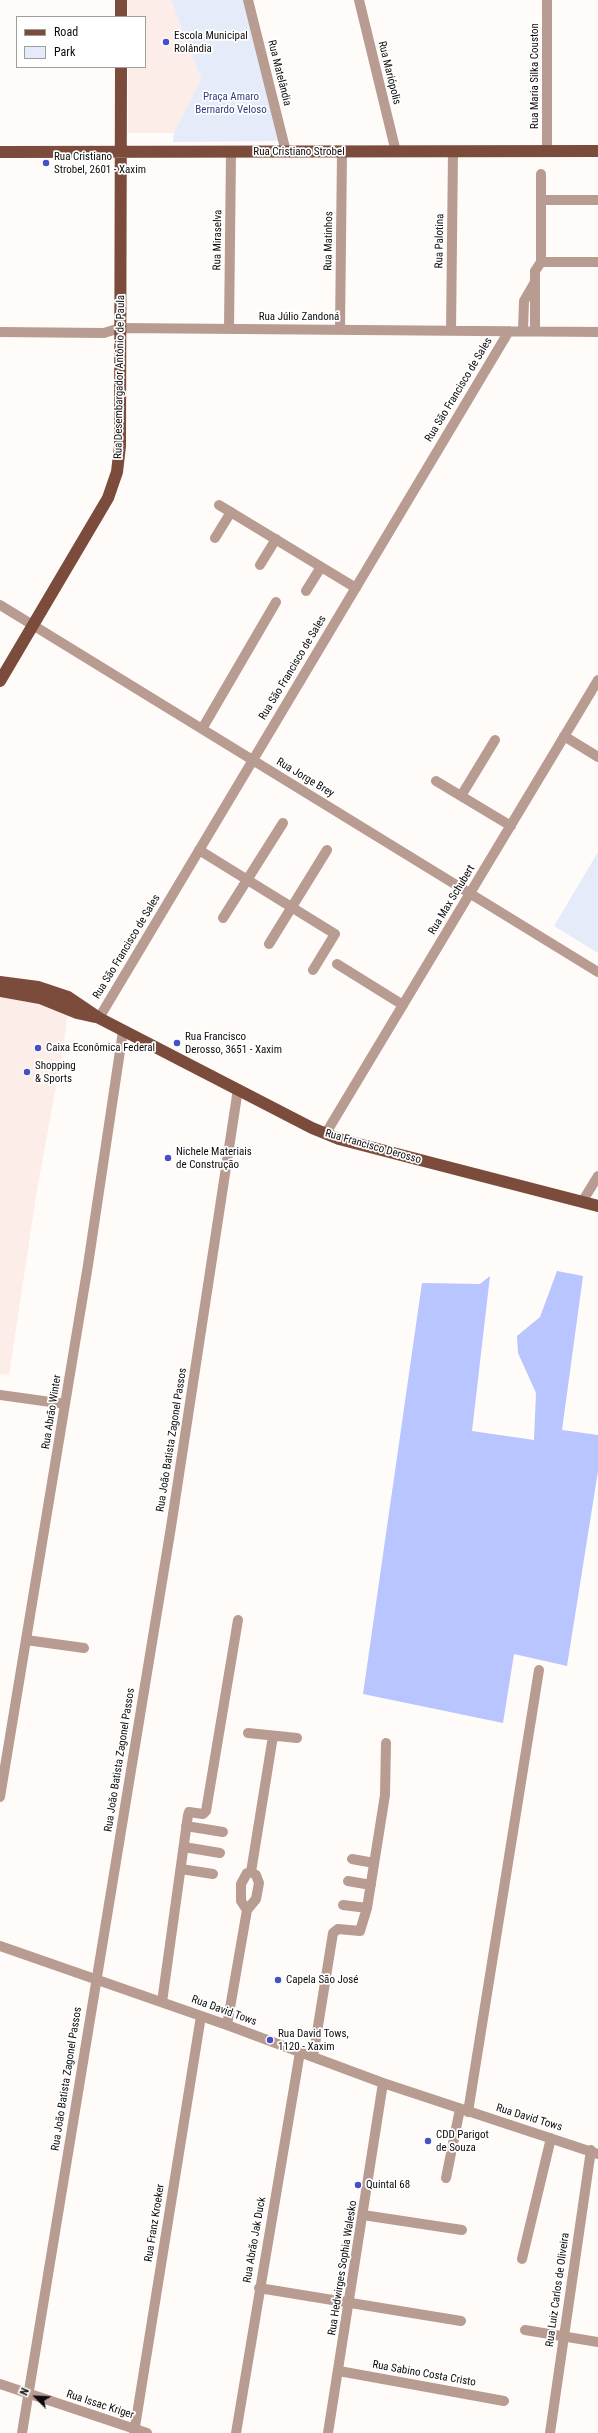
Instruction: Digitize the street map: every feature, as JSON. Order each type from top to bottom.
[{"type":"main road","points":[[121,0],[121,16]]},
{"type":"main road","name":"Rua Desembargador Antônio de Paula","points":[[0,681],[108,498],[117,472],[120,446],[120,68]]},
{"type":"main road","name":"Rua Cristiano Strobel","points":[[0,152],[598,152]]},
{"type":"main road","name":"Rua Francisco Derosso","points":[[0,982],[38,987],[57,993],[77,1002],[99,1018],[123,1031],[326,1134],[368,1147],[598,1206]]},
{"type":"main road","name":"Rua Francisco Derosso","points":[[0,992],[40,998],[77,1013],[99,1018]]},
{"type":"street","name":"Rua Matelândia","points":[[248,0],[286,152]]},
{"type":"street","name":"Rua Mariópolis","points":[[359,0],[396,152]]},
{"type":"street","name":"Rua Maria Silka Couston","points":[[547,0],[547,151]]},
{"type":"street","name":"Rua Palotina","points":[[450,331],[453,151]]},
{"type":"street","name":"Rua Miraselva","points":[[230,329],[231,152]]},
{"type":"street","name":"Rua Matinhos","points":[[340,330],[342,152]]},
{"type":"street","points":[[535,331],[535,282],[537,266],[541,262],[541,174]]},
{"type":"street","points":[[541,200],[598,200]]},
{"type":"street","points":[[541,262],[598,262]]},
{"type":"street","points":[[523,331],[524,301],[535,282]]},
{"type":"street","name":"Rua Júlio Zandoná","points":[[0,332],[104,333],[120,328],[598,332]]},
{"type":"street","name":"Rua São Francisco de Sales","points":[[99,1018],[509,331]]},
{"type":"street","points":[[219,505],[356,588]]},
{"type":"street","points":[[216,538],[231,512]]},
{"type":"street","points":[[260,565],[276,539]]},
{"type":"street","points":[[306,591],[321,567]]},
{"type":"street","points":[[202,729],[276,602]]},
{"type":"street","name":"Rua Jorge Brey","points":[[0,605],[598,972]]},
{"type":"street","name":"Rua Max Schubert","points":[[326,1134],[598,680]]},
{"type":"street","points":[[564,736],[598,757]]},
{"type":"street","points":[[461,796],[494,740]]},
{"type":"street","points":[[436,781],[510,826]]},
{"type":"street","points":[[223,918],[283,823]]},
{"type":"street","points":[[199,850],[335,934],[313,970]]},
{"type":"street","points":[[269,944],[328,850]]},
{"type":"street","points":[[336,964],[403,1005]]},
{"type":"street","name":"Rua Abrão Winter","points":[[0,1797],[65,1404],[123,1031]]},
{"type":"street","name":"Rua João Batista Zagonel Passos","points":[[22,2433],[171,1527],[238,1090]]},
{"type":"street","points":[[582,1202],[598,1176]]},
{"type":"street","points":[[0,1395],[65,1404]]},
{"type":"street","points":[[162,2002],[186,1826],[189,1812],[203,1814],[206,1811],[238,1620]]},
{"type":"street","points":[[26,1640],[84,1648]]},
{"type":"street","points":[[446,2178],[469,2097],[538,1670]]},
{"type":"street","points":[[248,1733],[298,1738]]},
{"type":"street","points":[[251,1872],[273,1736]]},
{"type":"street","points":[[313,2057],[333,1934],[338,1929],[360,1930],[367,1908],[385,1795],[386,1743]]},
{"type":"street","points":[[186,1826],[223,1832]]},
{"type":"street","points":[[184,1847],[220,1853]]},
{"type":"street","points":[[352,1859],[374,1862]]},
{"type":"street","points":[[181,1869],[213,1874]]},
{"type":"street","points":[[247,1910],[241,1901],[241,1884],[247,1873],[251,1872]]},
{"type":"street","points":[[227,2025],[247,1910],[256,1899],[258,1888],[256,1875],[251,1872]]},
{"type":"street","points":[[348,1881],[370,1885]]},
{"type":"street","points":[[343,1905],[367,1908]]},
{"type":"street","name":"Rua David Tows","points":[[0,1946],[96,1978],[383,2083],[464,2111],[594,2152]]},
{"type":"street","name":"Rua Franz Kroeker","points":[[134,2431],[201,2016]]},
{"type":"street","name":"Rua Abrão Jak Duck","points":[[236,2433],[259,2288],[300,2052]]},
{"type":"street","name":"Rua Hedwirges Sophia Walesko","points":[[328,2433],[350,2303],[383,2083]]},
{"type":"street","points":[[522,2259],[551,2138]]},
{"type":"street","name":"Rua Luiz Carlos de Oliveira","points":[[550,2433],[594,2152]]},
{"type":"street","points":[[363,2215],[462,2230]]},
{"type":"street","points":[[259,2288],[461,2321]]},
{"type":"street","points":[[524,2330],[598,2342]]},
{"type":"street","name":"Rua Sabino Costa Cristo","points":[[339,2371],[504,2401]]},
{"type":"street","name":"Rua Issac Kriger","points":[[0,2384],[134,2431],[147,2433]]},
{"type":"shaded area","name":"Escola Municipal Rolândia","points":[[127,0],[171,0],[201,79],[174,133],[128,133],[128,68],[146,68],[146,16],[128,16]]},
{"type":"shaded area","points":[[0,996],[32,1000],[68,1011],[63,1049],[37,1190],[9,1375],[0,1374]]},
{"type":"shaded area","points":[[557,1271],[583,1276],[562,1430],[598,1435],[598,1471],[567,1666],[514,1654],[503,1723],[363,1694],[422,1283],[480,1284],[490,1276],[472,1431],[534,1440],[536,1393],[518,1353],[517,1336],[540,1317]]},
{"type":"green space","name":"Praça Amaro Bernardo Veloso","points":[[171,0],[243,0],[280,141],[173,142],[174,133],[201,79]]},
{"type":"green space","points":[[598,852],[598,953],[554,926]]},
{"type":"place","name":"Escola Municipal Rolândia","points":[[166,42]]},
{"type":"place","name":"Rua Cristiano Strobel, 2601 - Xaxim","points":[[46,163]]},
{"type":"place","name":"Rua Francisco Derosso, 3651 - Xaxim","points":[[177,1043]]},
{"type":"place","name":"Caixa Econômica Federal","points":[[38,1048]]},
{"type":"place","name":"Shopping & Sports","points":[[27,1072]]},
{"type":"place","name":"Nichele Materiais de Construção","points":[[168,1158]]},
{"type":"place","name":"Capela São José","points":[[278,1980]]},
{"type":"place","name":"Rua David Tows, 1120 - Xaxim","points":[[270,2040]]},
{"type":"place","name":"CDD Parigot de Souza","points":[[428,2141]]},
{"type":"place","name":"Quintal 68","points":[[358,2185]]}]
